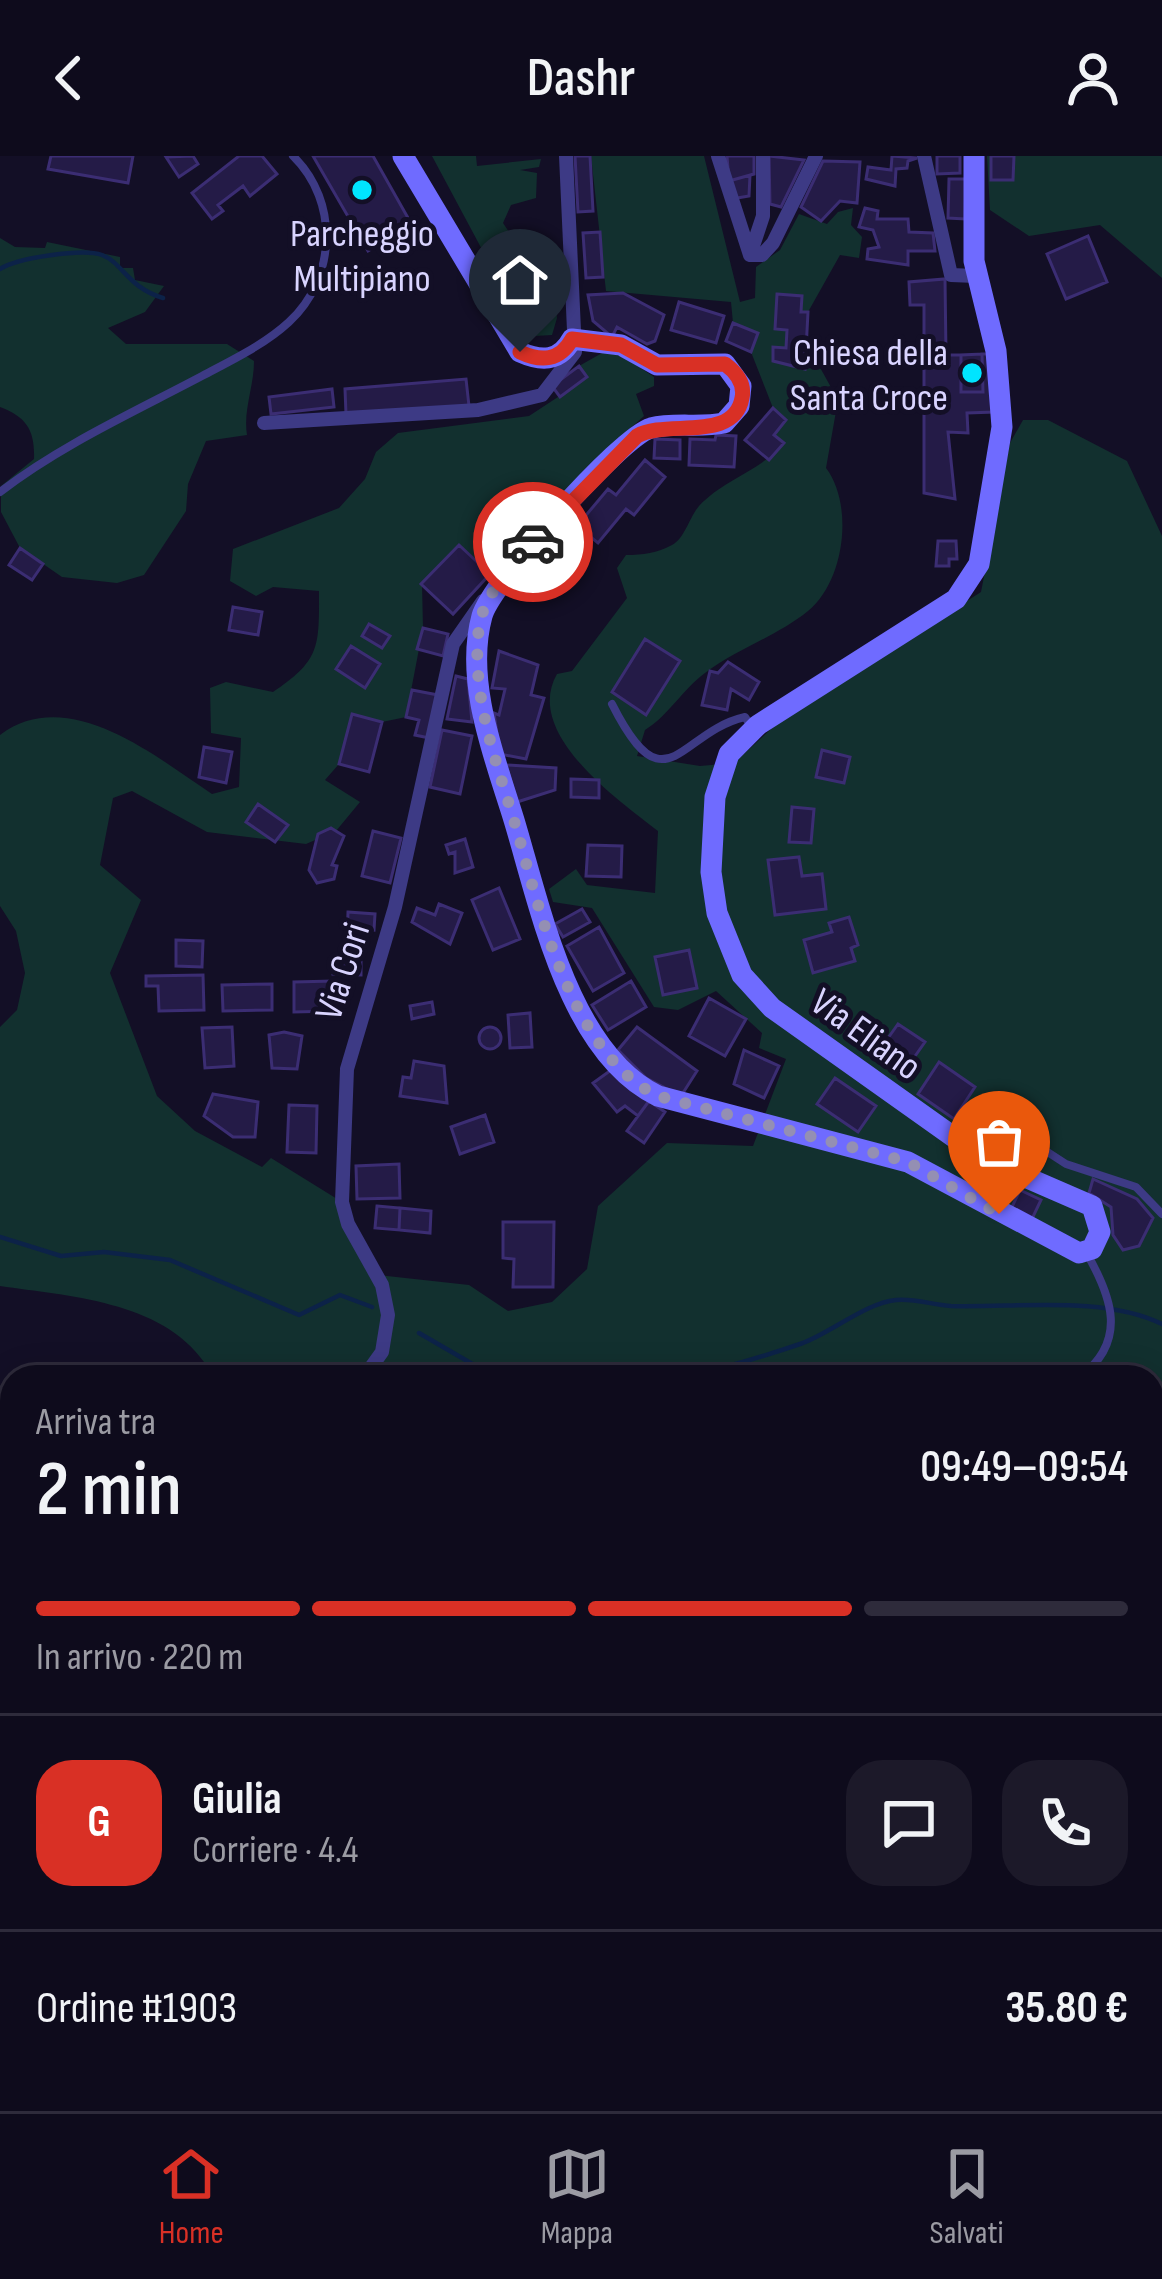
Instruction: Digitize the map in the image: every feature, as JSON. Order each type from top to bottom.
[{"type":"street","points":[[403,156],[515,348],[540,359],[569,344],[611,343],[657,365],[725,364],[739,378],[739,406],[724,423],[652,428],[630,441],[495,589],[481,619],[478,644],[492,749],[560,967],[617,1064],[645,1090],[669,1101],[908,1162],[1058,1246],[1086,1252]]},
{"type":"street","points":[[263,423],[523,404],[542,395],[574,358],[569,344],[574,291],[566,156]]},
{"type":"street","points":[[718,156],[750,255]]},
{"type":"street","points":[[750,255],[763,216],[763,156]]},
{"type":"street","points":[[750,255],[762,255],[773,244],[816,156]]},
{"type":"street","points":[[923,156],[950,275],[976,276]]},
{"type":"street","name":"Via Eliano","points":[[974,156],[976,276],[992,338],[1002,427],[973,580],[956,599],[753,729],[729,754],[717,778],[711,860],[720,926],[742,975],[797,1028],[1002,1168],[1091,1206],[1100,1232],[1086,1252]]},
{"type":"street","name":"Via Cori","points":[[373,1365],[382,1352],[388,1315],[382,1285],[348,1224],[343,1202],[347,1069],[392,920],[455,637],[495,589]]},
{"type":"lane","points":[[0,492],[69,447],[260,344],[301,309],[322,274],[326,230],[318,191],[293,156]]},
{"type":"lane","points":[[612,704],[634,745],[654,756],[688,753],[724,722],[745,717],[753,729]]},
{"type":"lane","points":[[1002,1168],[1011,1143],[1029,1140],[1066,1164],[1136,1187],[1162,1214]]},
{"type":"lane","points":[[1086,1252],[1113,1317],[1104,1353],[1092,1365]]},
{"type":"green space","points":[[432,156],[476,156],[477,166],[541,159],[539,167],[520,170],[537,173],[536,198],[511,205],[503,223],[517,244],[550,243],[557,318],[552,335],[535,336],[524,328]]},
{"type":"green space","points":[[591,156],[704,156],[740,302],[755,298],[756,267],[780,250],[799,214],[827,224],[838,212],[853,208],[851,225],[862,237],[859,258],[840,255],[808,312],[805,365],[817,362],[838,400],[826,468],[835,484],[842,522],[830,581],[808,611],[697,680],[645,730],[637,756],[700,766],[734,763],[783,718],[981,592],[1010,443],[1023,420],[1048,420],[1127,461],[1162,536],[1162,1365],[224,1365],[204,1362],[164,1326],[138,1314],[83,1298],[0,1286],[0,1027],[17,1010],[25,973],[16,931],[0,906],[0,735],[26,721],[54,717],[82,721],[138,745],[212,794],[239,787],[241,738],[211,733],[210,688],[226,682],[273,692],[300,670],[317,639],[319,591],[273,587],[256,596],[230,581],[233,549],[339,508],[365,479],[376,452],[398,433],[529,416],[587,378],[579,366],[611,348],[654,377],[654,386],[636,394],[644,416],[584,470],[502,567],[490,574],[459,545],[422,584],[423,628],[406,717],[382,722],[351,715],[339,764],[325,780],[360,802],[336,831],[306,844],[207,832],[132,791],[113,798],[100,865],[141,900],[110,973],[157,1096],[195,1131],[262,1167],[271,1158],[342,1202],[378,1275],[469,1285],[508,1311],[552,1302],[587,1269],[598,1206],[667,1143],[753,1146],[786,1059],[759,1048],[762,1033],[716,991],[678,1010],[654,1007],[592,908],[553,902],[549,889],[576,869],[587,885],[655,893],[658,831],[580,763],[553,719],[550,696],[557,674],[572,671],[627,598],[617,568],[626,555],[655,552],[676,542],[709,497],[783,444],[774,435],[786,420],[773,408],[751,352],[758,333],[733,323],[731,302],[606,291]]},
{"type":"green space","points":[[987,156],[1162,156],[1162,278],[1100,225],[1029,236],[990,210]]},
{"type":"green space","points":[[0,238],[15,247],[45,248],[47,242],[120,257],[120,268],[133,268],[135,280],[164,286],[145,312],[108,328],[126,344],[227,344],[254,361],[247,435],[206,441],[188,484],[186,511],[144,575],[117,583],[62,577],[20,548],[1,512],[1,486],[34,459],[28,426],[0,407]]},
{"type":"building","points":[[51,156],[133,156],[128,183],[48,169]]},
{"type":"building","points":[[193,156],[198,164],[179,177],[166,157]]},
{"type":"building","points":[[239,156],[262,156],[277,174],[250,196],[243,186],[218,205],[223,211],[212,219],[192,193]]},
{"type":"building","name":"Parcheggio Multipiano","points":[[313,156],[373,156],[412,225],[368,251]]},
{"type":"building","points":[[575,156],[590,156],[593,211],[578,212]]},
{"type":"building","points":[[727,156],[754,156],[754,174],[729,181]]},
{"type":"building","points":[[769,156],[804,160],[781,207],[770,204]]},
{"type":"building","points":[[892,156],[917,158],[908,161],[907,168],[896,169],[895,186],[866,179],[868,167],[891,170]]},
{"type":"building","points":[[937,156],[960,156],[960,173],[937,174]]},
{"type":"building","points":[[991,156],[1014,156],[1013,180],[991,180]]},
{"type":"building","points":[[823,161],[860,162],[857,203],[840,201],[821,221],[801,207]]},
{"type":"building","points":[[750,175],[749,196],[737,198],[729,181]]},
{"type":"building","points":[[949,179],[966,179],[965,219],[948,218]]},
{"type":"building","points":[[865,208],[878,211],[877,219],[908,219],[909,232],[933,233],[935,251],[908,251],[908,265],[867,259],[868,249],[879,247],[873,230],[859,227]]},
{"type":"building","points":[[600,232],[603,277],[586,278],[583,233]]},
{"type":"building","points":[[1088,236],[1107,282],[1066,299],[1047,254]]},
{"type":"building","points":[[945,279],[946,355],[961,355],[961,392],[983,392],[982,354],[990,354],[994,412],[967,413],[968,433],[948,432],[955,499],[924,493],[924,305],[910,305],[909,282]]},
{"type":"building","points":[[623,293],[664,315],[655,341],[647,344],[617,327],[612,337],[593,321],[588,295]]},
{"type":"building","points":[[777,294],[802,296],[801,312],[808,312],[805,369],[773,361],[773,347],[786,348],[787,330],[775,329]]},
{"type":"building","points":[[679,302],[724,316],[716,343],[671,330]]},
{"type":"building","points":[[733,323],[758,333],[751,352],[726,341]]},
{"type":"building","name":"Chiesa della Santa Croce","points":[[982,354],[983,392],[961,392],[961,355]]},
{"type":"building","points":[[579,366],[587,377],[560,397],[552,386]]},
{"type":"building","points":[[466,379],[469,406],[346,414],[345,389]]},
{"type":"building","points":[[332,389],[334,407],[271,414],[269,397]]},
{"type":"building","points":[[773,408],[786,420],[774,435],[784,443],[769,460],[745,440]]},
{"type":"building","points":[[716,435],[736,436],[734,467],[689,465],[690,439],[715,440]]},
{"type":"building","points":[[655,439],[680,440],[680,459],[654,458]]},
{"type":"building","points":[[645,460],[665,477],[634,515],[626,509],[598,543],[577,526],[608,489],[616,495]]},
{"type":"building","points":[[938,541],[956,541],[957,559],[949,559],[949,566],[936,566]]},
{"type":"building","points":[[459,545],[490,574],[453,614],[421,584]]},
{"type":"building","points":[[20,548],[43,564],[32,580],[9,565]]},
{"type":"building","points":[[233,607],[262,612],[258,635],[229,630]]},
{"type":"building","points":[[369,624],[390,636],[382,648],[362,636]]},
{"type":"building","points":[[423,628],[448,634],[443,656],[417,649]]},
{"type":"building","points":[[645,639],[680,661],[646,715],[612,692]]},
{"type":"building","points":[[351,646],[380,664],[365,688],[336,669]]},
{"type":"building","points":[[499,651],[538,665],[531,695],[544,698],[526,759],[500,754],[494,713],[499,715],[505,689],[492,688]]},
{"type":"building","points":[[728,662],[759,682],[749,700],[731,689],[727,710],[702,705],[710,671],[718,673]]},
{"type":"building","points":[[456,676],[468,679],[472,722],[447,719]]},
{"type":"building","points":[[412,690],[438,695],[429,738],[415,735],[419,720],[406,717]]},
{"type":"building","points":[[352,714],[382,722],[369,772],[339,764]]},
{"type":"building","points":[[442,730],[472,736],[460,794],[430,787]]},
{"type":"building","points":[[204,747],[232,752],[226,783],[199,777]]},
{"type":"building","points":[[822,750],[850,757],[844,783],[816,777]]},
{"type":"building","points":[[506,765],[556,768],[555,790],[517,802]]},
{"type":"building","points":[[571,779],[599,780],[599,798],[571,797]]},
{"type":"building","points":[[258,804],[288,825],[275,842],[246,822]]},
{"type":"building","points":[[792,807],[814,809],[811,843],[789,842]]},
{"type":"building","points":[[331,828],[344,836],[332,865],[337,866],[334,879],[317,883],[309,870],[318,834]]},
{"type":"building","points":[[373,831],[401,838],[390,883],[362,876]]},
{"type":"building","points":[[465,839],[473,867],[455,873],[455,852],[449,854],[446,845]]},
{"type":"building","points":[[588,845],[622,846],[621,877],[586,876]]},
{"type":"building","points":[[799,857],[802,876],[822,874],[826,909],[775,915],[768,860]]},
{"type":"building","points":[[499,888],[520,939],[493,950],[472,900]]},
{"type":"building","points":[[439,904],[462,913],[450,944],[412,922],[417,908],[435,915]]},
{"type":"building","points":[[582,909],[590,922],[563,937],[555,924]]},
{"type":"building","points":[[348,912],[375,914],[374,930],[365,929],[364,943],[347,942]]},
{"type":"building","points":[[849,917],[858,945],[851,948],[855,961],[813,973],[804,940],[832,932],[829,923]]},
{"type":"building","points":[[599,927],[624,973],[593,991],[567,946]]},
{"type":"building","points":[[176,940],[203,941],[202,967],[176,966]]},
{"type":"building","points":[[689,950],[697,988],[663,995],[655,957]]},
{"type":"building","points":[[333,958],[361,958],[361,975],[333,974]]},
{"type":"building","points":[[203,975],[204,1010],[159,1011],[158,986],[146,986],[146,976]]},
{"type":"building","points":[[333,981],[334,1011],[294,1012],[294,982]]},
{"type":"building","points":[[631,981],[646,1007],[608,1030],[592,1005]]},
{"type":"building","points":[[272,984],[272,1010],[223,1011],[222,985]]},
{"type":"building","points":[[709,998],[746,1019],[725,1056],[689,1036]]},
{"type":"building","points":[[432,1002],[434,1014],[412,1019],[410,1006]]},
{"type":"building","points":[[530,1013],[532,1047],[510,1048],[508,1015]]},
{"type":"building","points":[[898,1024],[925,1042],[908,1066],[881,1048]]},
{"type":"building","points":[[232,1027],[234,1066],[205,1068],[202,1028]]},
{"type":"building","points":[[490,1027],[501,1038],[490,1049],[479,1038]]},
{"type":"building","points":[[637,1027],[697,1071],[681,1096],[646,1078],[618,1050]]},
{"type":"building","points":[[269,1035],[302,1036],[297,1069],[272,1068]]},
{"type":"building","points":[[744,1050],[779,1066],[764,1098],[734,1084]]},
{"type":"building","points":[[414,1061],[444,1066],[447,1103],[400,1096],[403,1077],[411,1078]]},
{"type":"building","points":[[939,1062],[975,1087],[954,1119],[918,1094]]},
{"type":"building","points":[[614,1068],[649,1101],[638,1116],[625,1106],[617,1112],[593,1083]]},
{"type":"building","points":[[835,1078],[876,1106],[858,1132],[817,1104]]},
{"type":"building","points":[[213,1094],[258,1102],[255,1137],[233,1137],[204,1116]]},
{"type":"building","points":[[649,1101],[665,1112],[644,1143],[627,1131]]},
{"type":"building","points":[[289,1105],[317,1106],[316,1153],[287,1152]]},
{"type":"building","points":[[485,1115],[494,1142],[460,1154],[451,1127]]},
{"type":"building","points":[[399,1164],[400,1198],[357,1199],[356,1166]]},
{"type":"building","points":[[1093,1179],[1137,1199],[1153,1218],[1139,1246],[1123,1250],[1113,1235],[1111,1207],[1089,1193]]},
{"type":"building","points":[[1020,1190],[1041,1200],[1031,1221],[1010,1211]]},
{"type":"building","points":[[377,1206],[400,1208],[399,1230],[375,1228]]},
{"type":"building","points":[[400,1208],[431,1211],[430,1233],[399,1230]]},
{"type":"building","points":[[503,1222],[554,1222],[553,1287],[513,1287],[514,1259],[503,1258]]},
{"type":"waterway","points":[[0,269],[35,258],[93,253],[109,259],[141,288],[163,298]]},
{"type":"waterway","points":[[0,1237],[61,1256],[104,1252],[170,1260],[299,1315],[340,1295],[372,1307]]},
{"type":"waterway","points":[[733,1365],[803,1343],[873,1306],[896,1300],[951,1306],[1086,1306],[1162,1324]]},
{"type":"waterway","points":[[419,1333],[474,1365]]},
{"type":"way so far","points":[[533,542],[484,609],[478,644],[483,700],[492,749],[542,920],[570,990],[604,1047],[640,1086],[658,1096],[908,1162],[999,1214]]},
{"type":"place","name":"Parcheggio Multipiano","points":[[362,190]]},
{"type":"place","name":"Chiesa della Santa Croce","points":[[972,373]]},
{"type":"route","points":[[520,352],[546,359],[562,353],[572,339],[611,343],[657,365],[725,364],[734,370],[742,391],[729,421],[652,428],[630,441],[533,542]]}]
